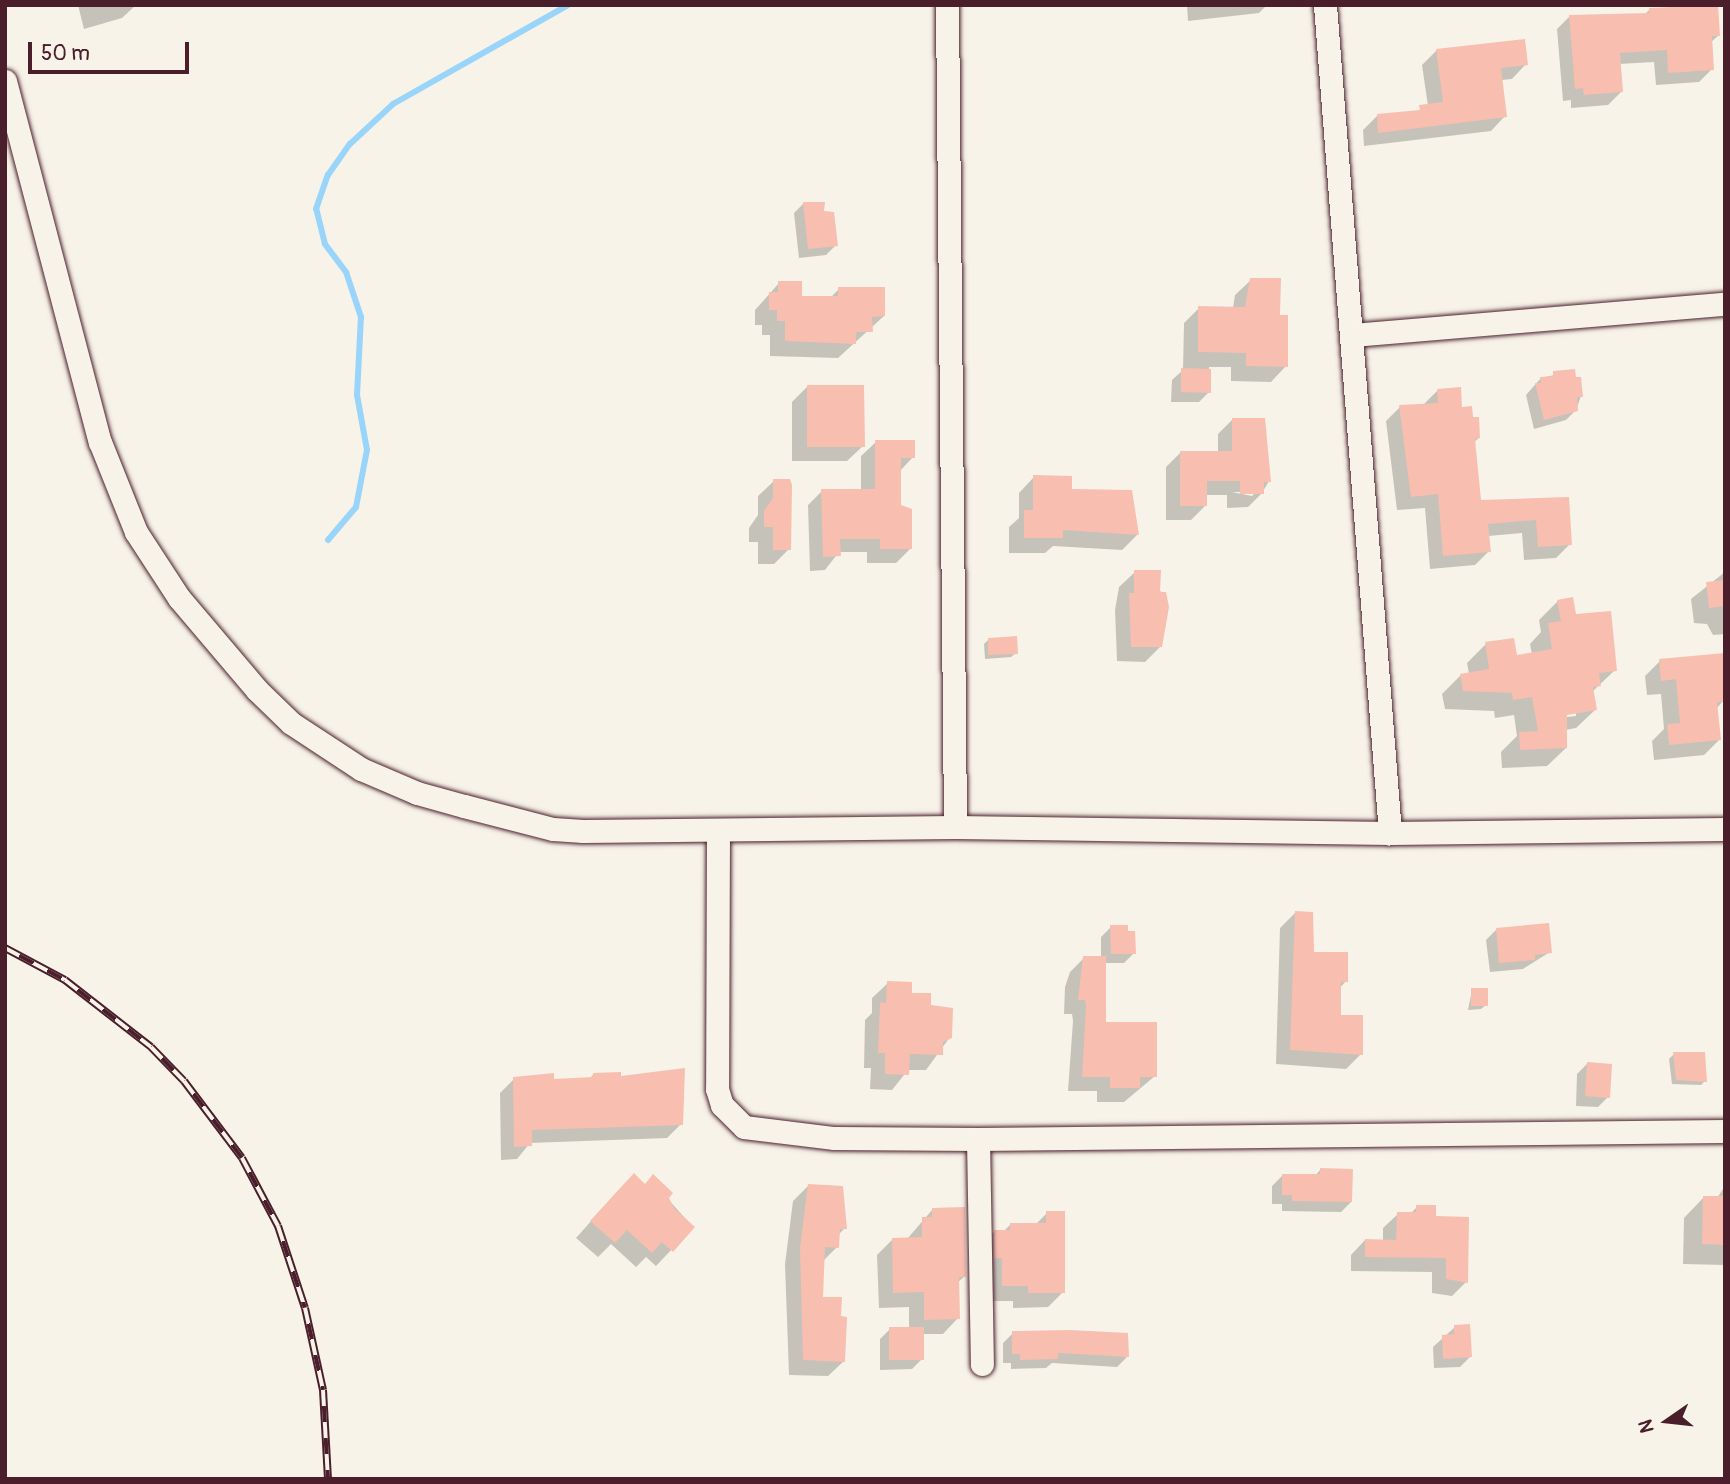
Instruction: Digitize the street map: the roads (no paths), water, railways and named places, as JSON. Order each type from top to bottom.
[{"type":"street","points":[[947,5],[956,827]]},
{"type":"street","points":[[1325,5],[1390,833]]},
{"type":"street","points":[[5,81],[10,125],[100,442],[135,532],[178,598],[257,690],[328,750],[417,793],[553,829],[718,831],[956,827],[1390,833],[1725,830]]},
{"type":"street","points":[[1352,335],[1725,304]]},
{"type":"street","points":[[718,831],[718,1089],[722,1105],[744,1127],[765,1132],[834,1138],[978,1139],[1725,1131]]},
{"type":"street","points":[[978,1139],[982,1364]]},
{"type":"waterway","points":[[328,540],[356,507],[367,450],[357,395],[361,317],[346,272],[325,244],[316,209],[328,175],[350,144],[393,104],[568,5]]},
{"type":"railway","points":[[5,948],[65,980],[151,1047],[184,1081],[242,1158],[278,1226],[305,1308],[323,1390],[328,1479]]}]
